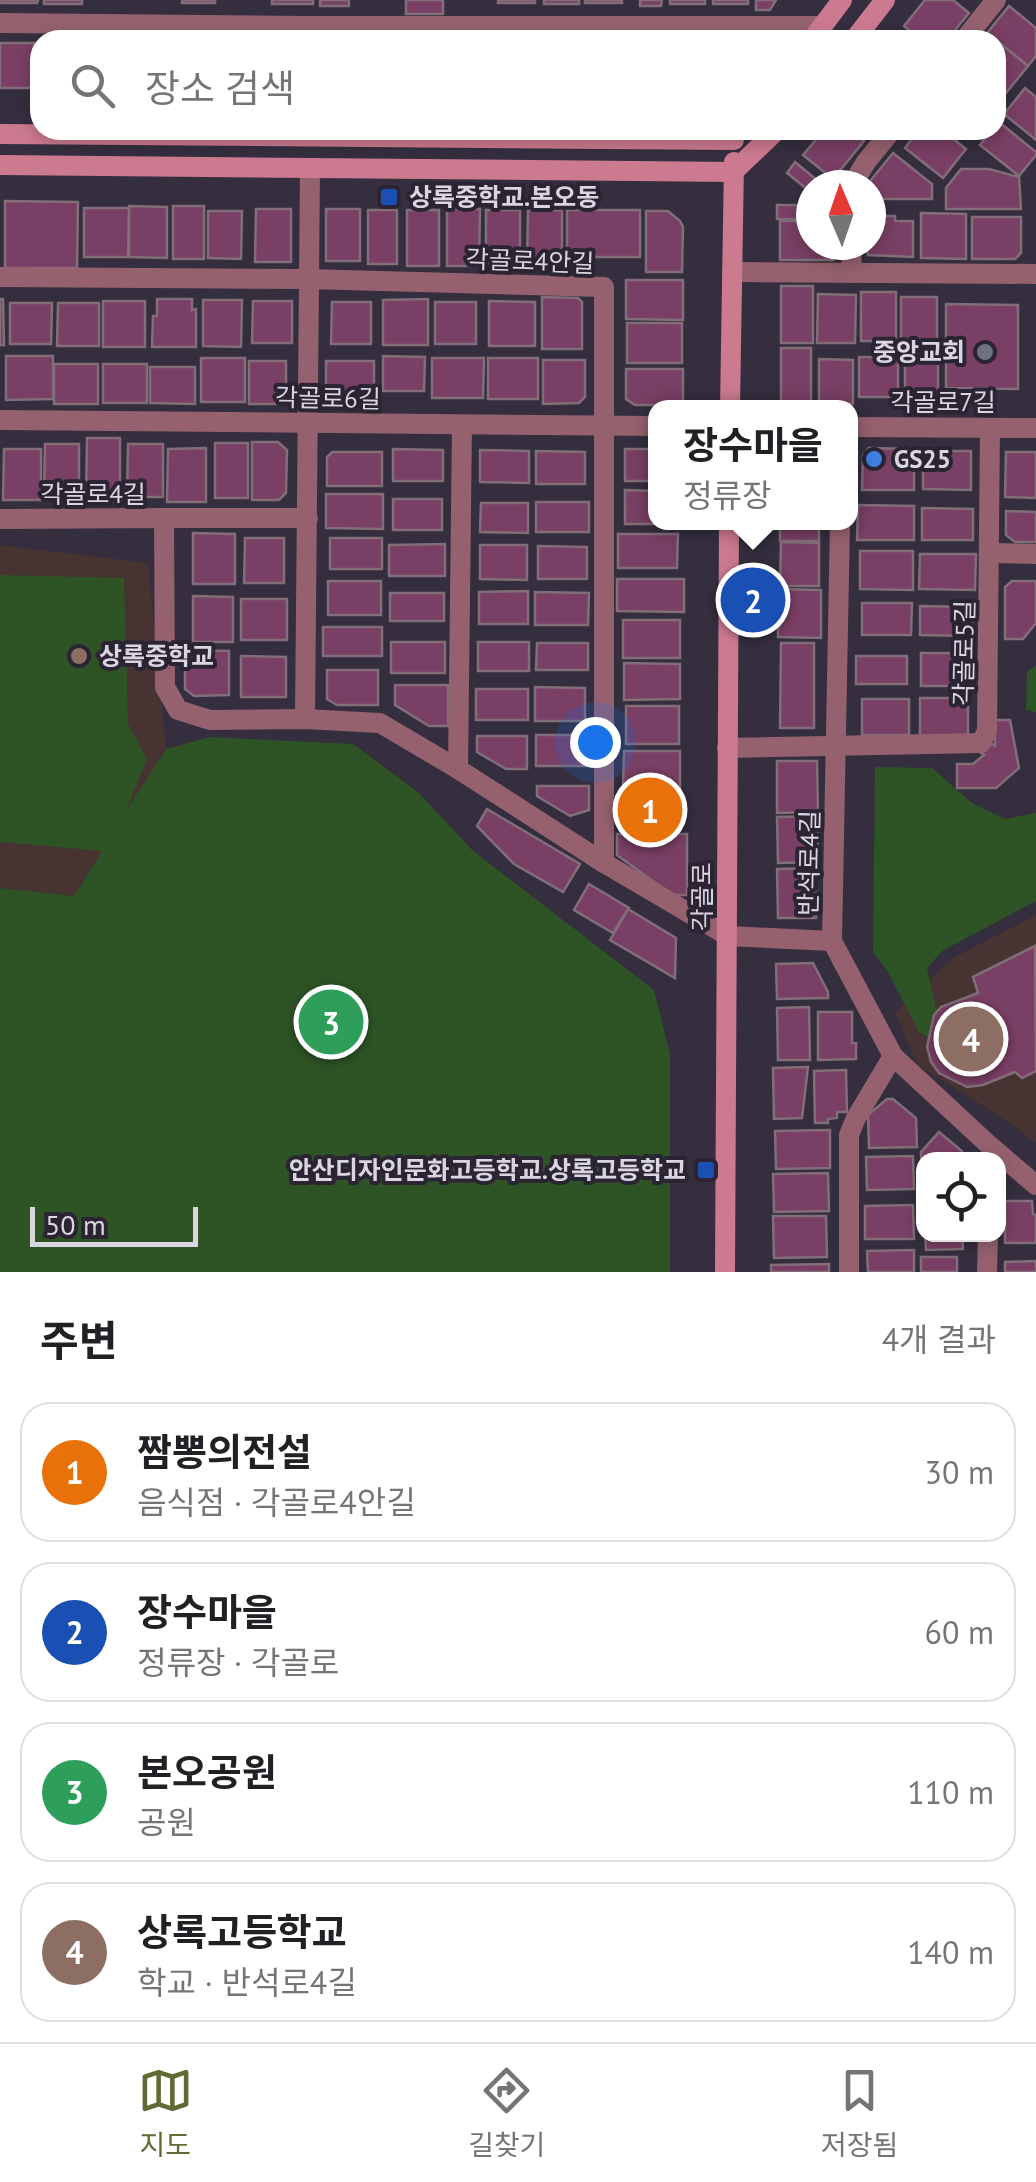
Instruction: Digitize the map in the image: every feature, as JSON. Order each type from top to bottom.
[{"type":"main road","points":[[819,30],[842,0]]},
{"type":"main road","points":[[862,30],[885,0]]},
{"type":"main road","points":[[0,134],[30,134]]},
{"type":"main road","points":[[730,400],[737,140]]},
{"type":"main road","points":[[0,165],[734,172],[768,140]]},
{"type":"main road","name":"각골로","points":[[725,1272],[729,530]]},
{"type":"street","points":[[972,30],[996,0]]},
{"type":"street","points":[[0,24],[207,30]]},
{"type":"street","points":[[861,170],[884,140]]},
{"type":"street","points":[[305,719],[310,169]]},
{"type":"street","points":[[852,260],[852,273]]},
{"type":"street","points":[[732,272],[1036,274]]},
{"type":"street","name":"각골로4안길","points":[[0,277],[604,286],[604,863]]},
{"type":"street","name":"각골로6길","points":[[0,420],[648,426]]},
{"type":"street","points":[[458,770],[462,425]]},
{"type":"street","name":"각골로7길","points":[[858,427],[1036,428]]},
{"type":"street","name":"각골로5길","points":[[727,748],[981,743],[988,731],[990,428]]},
{"type":"street","points":[[164,518],[308,518]]},
{"type":"street","name":"각골로4길","points":[[0,520],[164,518],[165,687],[178,710],[210,720],[380,723],[728,936],[832,941]]},
{"type":"street","name":"반석로4길","points":[[840,530],[832,941],[892,1056],[989,1152]]},
{"type":"street","points":[[990,553],[1036,554]]},
{"type":"street","points":[[849,1272],[850,1136],[856,1118],[892,1056]]},
{"type":"street","name":"반석로4길","points":[[1006,1164],[1036,1185]]},
{"type":"street","points":[[987,1272],[988,1242]]},
{"type":"shaded area","name":"상록중학교","points":[[0,545],[148,563],[166,749],[74,896],[0,888]]},
{"type":"shaded area","points":[[1036,915],[1036,1143],[918,1065],[895,1013],[953,958]]},
{"type":"green space","points":[[0,575],[124,578],[128,724],[147,759],[126,811],[166,749],[210,737],[353,744],[419,793],[472,850],[654,990],[670,1054],[670,1272],[0,1272],[0,888],[74,896],[102,851],[0,842]]},
{"type":"green space","points":[[1036,665],[1036,712],[1026,710],[1027,672]]},
{"type":"green space","points":[[875,767],[932,768],[972,803],[1005,819],[1036,813],[1036,901],[942,951],[927,968],[939,1023],[932,1039],[919,1032],[888,972],[873,952]]},
{"type":"building","points":[[0,0],[38,0],[0,3]]},
{"type":"building","points":[[44,0],[82,0],[82,4],[44,4]]},
{"type":"building","points":[[215,0],[215,3],[182,3]]},
{"type":"building","points":[[272,0],[313,0],[313,4],[272,4]]},
{"type":"building","points":[[320,0],[349,0],[349,6],[320,6]]},
{"type":"building","points":[[406,0],[443,0],[443,14],[406,14]]},
{"type":"building","points":[[535,0],[535,3],[498,3]]},
{"type":"building","points":[[544,0],[579,0],[579,4],[544,4]]},
{"type":"building","points":[[622,0],[622,3],[585,3]]},
{"type":"building","points":[[640,0],[662,0],[661,6],[640,6]]},
{"type":"building","points":[[670,0],[705,0],[705,4],[670,4]]},
{"type":"building","points":[[713,0],[748,0],[748,4],[713,4]]},
{"type":"building","points":[[756,0],[776,0],[770,10],[756,10]]},
{"type":"building","points":[[925,0],[953,0],[969,13],[955,30],[909,30],[904,26]]},
{"type":"building","points":[[1009,6],[1036,28],[1036,56],[1028,66],[1006,48],[1006,30],[989,30]]},
{"type":"building","points":[[0,43],[30,43],[30,88],[0,88]]},
{"type":"building","points":[[1006,48],[1028,66],[1006,93]]},
{"type":"building","points":[[1025,88],[1036,97],[1036,140],[1006,116]]},
{"type":"building","points":[[1006,128],[1036,155],[1019,176],[980,145],[984,140],[1006,140]]},
{"type":"building","points":[[816,140],[864,141],[840,170],[822,170],[803,155]]},
{"type":"building","points":[[911,140],[955,140],[966,149],[943,178],[905,148]]},
{"type":"building","points":[[893,153],[932,184],[932,199],[886,199],[886,170],[879,170]]},
{"type":"building","points":[[795,162],[805,170],[796,170],[796,180],[787,173]]},
{"type":"building","points":[[961,169],[989,169],[1019,177],[1021,209],[946,209],[946,188]]},
{"type":"building","points":[[5,201],[78,202],[77,268],[5,268]]},
{"type":"building","points":[[777,205],[796,205],[796,219],[777,219]]},
{"type":"building","points":[[129,206],[167,207],[167,258],[129,257]]},
{"type":"building","points":[[173,206],[204,206],[204,259],[173,259]]},
{"type":"building","points":[[84,208],[129,208],[128,257],[84,257]]},
{"type":"building","points":[[256,209],[291,209],[291,262],[255,262]]},
{"type":"building","points":[[326,209],[360,209],[360,261],[326,261]]},
{"type":"building","points":[[447,209],[480,209],[479,266],[447,266]]},
{"type":"building","points":[[368,210],[397,210],[397,264],[368,264]]},
{"type":"building","points":[[407,210],[439,210],[439,266],[407,266]]},
{"type":"building","points":[[486,210],[520,210],[520,264],[486,264]]},
{"type":"building","points":[[528,210],[562,210],[562,264],[527,264]]},
{"type":"building","points":[[567,210],[640,210],[640,257],[567,257]]},
{"type":"building","points":[[208,211],[242,211],[241,259],[208,258]]},
{"type":"building","points":[[646,211],[668,211],[680,221],[682,272],[646,272]]},
{"type":"building","points":[[921,213],[966,214],[966,259],[921,258]]},
{"type":"building","points":[[886,216],[895,216],[895,221],[913,221],[913,257],[886,256]]},
{"type":"building","points":[[972,217],[1021,217],[1021,253],[1015,259],[972,259]]},
{"type":"building","points":[[780,221],[796,221],[796,260],[780,260]]},
{"type":"building","points":[[626,280],[683,280],[683,320],[626,319]]},
{"type":"building","points":[[781,286],[813,286],[813,343],[781,343]]},
{"type":"building","points":[[861,292],[896,292],[896,341],[861,341]]},
{"type":"building","points":[[818,294],[856,295],[855,343],[817,343]]},
{"type":"building","points":[[542,297],[578,298],[582,302],[582,349],[542,349]]},
{"type":"building","points":[[901,297],[937,297],[937,340],[901,340]]},
{"type":"building","points":[[3,299],[4,345],[0,345]]},
{"type":"building","points":[[157,299],[192,299],[192,310],[196,309],[196,347],[152,347]]},
{"type":"building","points":[[428,299],[428,345],[383,345],[383,300]]},
{"type":"building","points":[[203,300],[242,300],[241,347],[203,346]]},
{"type":"building","points":[[103,301],[145,301],[145,347],[103,347]]},
{"type":"building","points":[[253,301],[292,301],[292,343],[252,343]]},
{"type":"building","points":[[489,301],[535,302],[535,346],[489,346]]},
{"type":"building","points":[[332,302],[371,302],[371,344],[331,344]]},
{"type":"building","points":[[435,302],[476,302],[476,344],[435,344]]},
{"type":"building","points":[[10,303],[52,303],[51,344],[10,344]]},
{"type":"building","points":[[58,303],[99,303],[99,346],[57,346]]},
{"type":"building","points":[[946,304],[1018,305],[1018,389],[946,388]]},
{"type":"building","points":[[627,323],[682,323],[682,363],[627,363]]},
{"type":"building","points":[[781,348],[811,348],[811,400],[781,400]]},
{"type":"building","points":[[6,356],[53,356],[53,399],[6,400]]},
{"type":"building","points":[[383,356],[425,357],[424,391],[383,391]]},
{"type":"building","points":[[859,357],[898,357],[898,397],[859,397]]},
{"type":"building","points":[[201,358],[245,358],[245,402],[201,402]]},
{"type":"building","points":[[432,358],[484,358],[483,398],[432,398]]},
{"type":"building","points":[[488,358],[538,358],[538,399],[488,399]]},
{"type":"building","points":[[905,358],[938,358],[938,404],[915,403],[915,395],[905,395]]},
{"type":"building","points":[[819,359],[853,360],[853,400],[819,400]]},
{"type":"building","points":[[543,360],[585,360],[585,397],[579,403],[543,404]]},
{"type":"building","points":[[249,361],[286,361],[286,398],[279,404],[249,404]]},
{"type":"building","points":[[326,361],[374,361],[374,396],[333,396],[326,390]]},
{"type":"building","points":[[54,364],[98,364],[98,404],[54,404]]},
{"type":"building","points":[[103,364],[147,364],[147,403],[103,403]]},
{"type":"building","points":[[150,367],[195,367],[195,404],[150,403]]},
{"type":"building","points":[[626,369],[683,369],[683,400],[648,400],[648,405],[635,405],[626,399]]},
{"type":"building","points":[[87,438],[120,438],[120,500],[86,500]]},
{"type":"building","points":[[252,442],[278,442],[287,450],[286,493],[279,500],[252,500]]},
{"type":"building","points":[[215,443],[248,443],[248,498],[215,498]]},
{"type":"building","points":[[45,444],[79,444],[79,494],[44,493]]},
{"type":"building","points":[[128,444],[163,444],[163,497],[127,497]]},
{"type":"building","points":[[206,448],[206,502],[167,502],[168,449]]},
{"type":"building","points":[[869,448],[914,449],[914,490],[862,490],[863,455]]},
{"type":"building","points":[[4,449],[41,449],[41,500],[3,500]]},
{"type":"building","points":[[393,449],[443,450],[443,481],[393,481]]},
{"type":"building","points":[[625,449],[648,449],[648,481],[625,481]]},
{"type":"building","points":[[480,450],[529,451],[529,483],[480,482]]},
{"type":"building","points":[[536,451],[585,452],[585,484],[536,484]]},
{"type":"building","points":[[923,451],[971,451],[971,490],[923,489]]},
{"type":"building","points":[[332,452],[382,452],[382,486],[327,486],[327,457]]},
{"type":"building","points":[[1006,452],[1036,452],[1036,498],[1005,497]]},
{"type":"building","points":[[625,490],[648,491],[648,524],[625,524]]},
{"type":"building","points":[[326,494],[383,494],[383,529],[326,528]]},
{"type":"building","points":[[393,499],[442,499],[442,530],[393,530]]},
{"type":"building","points":[[536,502],[589,502],[589,532],[536,532]]},
{"type":"building","points":[[481,503],[528,503],[528,533],[480,532]]},
{"type":"building","points":[[858,505],[914,506],[914,540],[857,540]]},
{"type":"building","points":[[922,508],[973,509],[973,540],[922,540]]},
{"type":"building","points":[[1006,511],[1036,512],[1036,542],[1015,542],[1006,535]]},
{"type":"building","points":[[780,530],[819,530],[819,541],[780,541]]},
{"type":"building","points":[[193,533],[235,534],[235,584],[193,584]]},
{"type":"building","points":[[618,534],[678,534],[677,568],[618,568]]},
{"type":"building","points":[[245,538],[284,538],[284,583],[244,583]]},
{"type":"building","points":[[330,538],[382,538],[382,569],[330,569]]},
{"type":"building","points":[[781,542],[819,543],[819,586],[780,586]]},
{"type":"building","points":[[445,544],[445,576],[389,576],[389,545]]},
{"type":"building","points":[[480,545],[527,545],[527,580],[480,579]]},
{"type":"building","points":[[538,546],[587,547],[587,579],[538,579]]},
{"type":"building","points":[[860,551],[913,551],[913,590],[860,589]]},
{"type":"building","points":[[920,554],[976,554],[975,590],[919,589]]},
{"type":"building","points":[[617,579],[684,579],[684,612],[617,611]]},
{"type":"building","points":[[328,581],[381,581],[381,615],[328,615]]},
{"type":"building","points":[[1012,581],[1036,581],[1036,623],[1023,639],[1005,639],[1005,587]]},
{"type":"building","points":[[778,589],[821,590],[821,638],[778,637]]},
{"type":"building","points":[[528,591],[528,624],[479,624],[479,592]]},
{"type":"building","points":[[535,592],[589,593],[588,625],[535,625]]},
{"type":"building","points":[[390,593],[444,593],[444,621],[390,621]]},
{"type":"building","points":[[193,596],[233,597],[233,642],[193,642]]},
{"type":"building","points":[[241,599],[287,599],[287,640],[241,640]]},
{"type":"building","points":[[862,603],[912,603],[911,635],[862,635]]},
{"type":"building","points":[[920,606],[972,607],[972,636],[920,635]]},
{"type":"building","points":[[623,620],[680,620],[680,658],[623,658]]},
{"type":"building","points":[[323,627],[382,627],[382,656],[323,656]]},
{"type":"building","points":[[391,642],[445,642],[445,673],[391,673]]},
{"type":"building","points":[[478,642],[529,642],[529,671],[478,671]]},
{"type":"building","points":[[537,643],[588,643],[588,670],[536,670]]},
{"type":"building","points":[[781,643],[814,643],[814,728],[780,728]]},
{"type":"building","points":[[185,650],[229,651],[229,695],[194,696],[185,689]]},
{"type":"building","points":[[921,653],[973,653],[972,686],[921,686]]},
{"type":"building","points":[[241,656],[286,657],[286,697],[241,697]]},
{"type":"building","points":[[856,656],[907,656],[907,684],[856,684]]},
{"type":"building","points":[[624,663],[680,664],[680,699],[624,700]]},
{"type":"building","points":[[327,670],[378,670],[378,705],[337,705],[327,699]]},
{"type":"building","points":[[395,685],[448,685],[448,726],[429,726],[395,705]]},
{"type":"building","points":[[535,687],[585,688],[585,721],[535,721]]},
{"type":"building","points":[[476,689],[528,689],[528,720],[476,720]]},
{"type":"building","points":[[920,698],[968,698],[968,737],[920,737]]},
{"type":"building","points":[[862,699],[909,699],[909,735],[862,735]]},
{"type":"building","points":[[626,706],[679,706],[679,744],[626,744]]},
{"type":"building","points":[[995,720],[1010,720],[1019,768],[996,788],[957,788],[957,764],[973,764],[992,744],[995,746]]},
{"type":"building","points":[[536,735],[587,735],[587,766],[536,766]]},
{"type":"building","points":[[477,736],[527,736],[527,769],[506,769],[477,752]]},
{"type":"building","points":[[624,751],[680,751],[680,788],[623,788]]},
{"type":"building","points":[[777,761],[817,761],[818,812],[777,813]]},
{"type":"building","points":[[537,786],[589,786],[589,810],[570,816],[537,796]]},
{"type":"building","points":[[622,792],[679,792],[679,832],[622,832]]},
{"type":"building","points":[[487,809],[580,864],[563,892],[514,864],[477,826]]},
{"type":"building","points":[[817,816],[818,862],[778,863],[777,817]]},
{"type":"building","points":[[617,834],[687,834],[687,895],[672,895],[617,855]]},
{"type":"building","points":[[815,868],[816,918],[778,918],[777,869]]},
{"type":"building","points":[[589,884],[629,908],[613,933],[574,910]]},
{"type":"building","points":[[628,909],[676,938],[675,978],[610,940]]},
{"type":"building","points":[[1035,946],[1036,1071],[1022,1078],[1015,1072],[967,1087],[939,1073],[927,1047],[934,1015],[941,1007],[978,993],[973,977]]},
{"type":"building","points":[[813,963],[828,998],[777,999],[776,964]]},
{"type":"building","points":[[809,1007],[810,1060],[778,1060],[777,1008]]},
{"type":"building","points":[[818,1012],[852,1012],[856,1059],[818,1060]]},
{"type":"building","points":[[808,1067],[802,1118],[774,1119],[773,1068]]},
{"type":"building","points":[[846,1070],[847,1112],[837,1112],[837,1118],[828,1119],[828,1123],[815,1123],[814,1071]]},
{"type":"building","points":[[887,1099],[893,1099],[916,1118],[917,1147],[869,1148],[868,1115]]},
{"type":"building","points":[[830,1130],[830,1168],[776,1169],[775,1131]]},
{"type":"building","points":[[939,1132],[962,1151],[962,1152],[921,1152]]},
{"type":"building","points":[[913,1156],[914,1189],[867,1190],[866,1157]]},
{"type":"building","points":[[828,1173],[829,1211],[774,1212],[773,1174]]},
{"type":"building","points":[[1006,1201],[1032,1201],[1036,1243],[1005,1243]]},
{"type":"building","points":[[913,1205],[914,1239],[865,1239],[865,1206]]},
{"type":"building","points":[[773,1216],[826,1216],[827,1257],[774,1258]]},
{"type":"building","points":[[926,1242],[963,1242],[963,1249],[926,1250]]},
{"type":"building","points":[[914,1250],[914,1272],[868,1272],[867,1251]]},
{"type":"building","points":[[921,1257],[957,1257],[957,1272],[921,1272]]},
{"type":"building","points":[[1036,1261],[1036,1272],[1005,1272],[1005,1262]]},
{"type":"building","points":[[829,1264],[829,1272],[771,1272],[771,1265]]},
{"type":"place","name":"상록중학교.본오동","points":[[389,197]]},
{"type":"place","name":"중앙교회","points":[[985,352]]},
{"type":"place","name":"GS25","points":[[874,459]]},
{"type":"place","name":"장수마을","points":[[753,600]]},
{"type":"place","name":"상록중학교","points":[[79,656]]},
{"type":"place","name":"짬뽕의전설","points":[[650,810]]},
{"type":"place","name":"본오공원","points":[[331,1022]]},
{"type":"place","name":"상록고등학교","points":[[971,1039]]},
{"type":"place","name":"안산디자인문화고등학교.상록고등학교","points":[[706,1170]]}]
